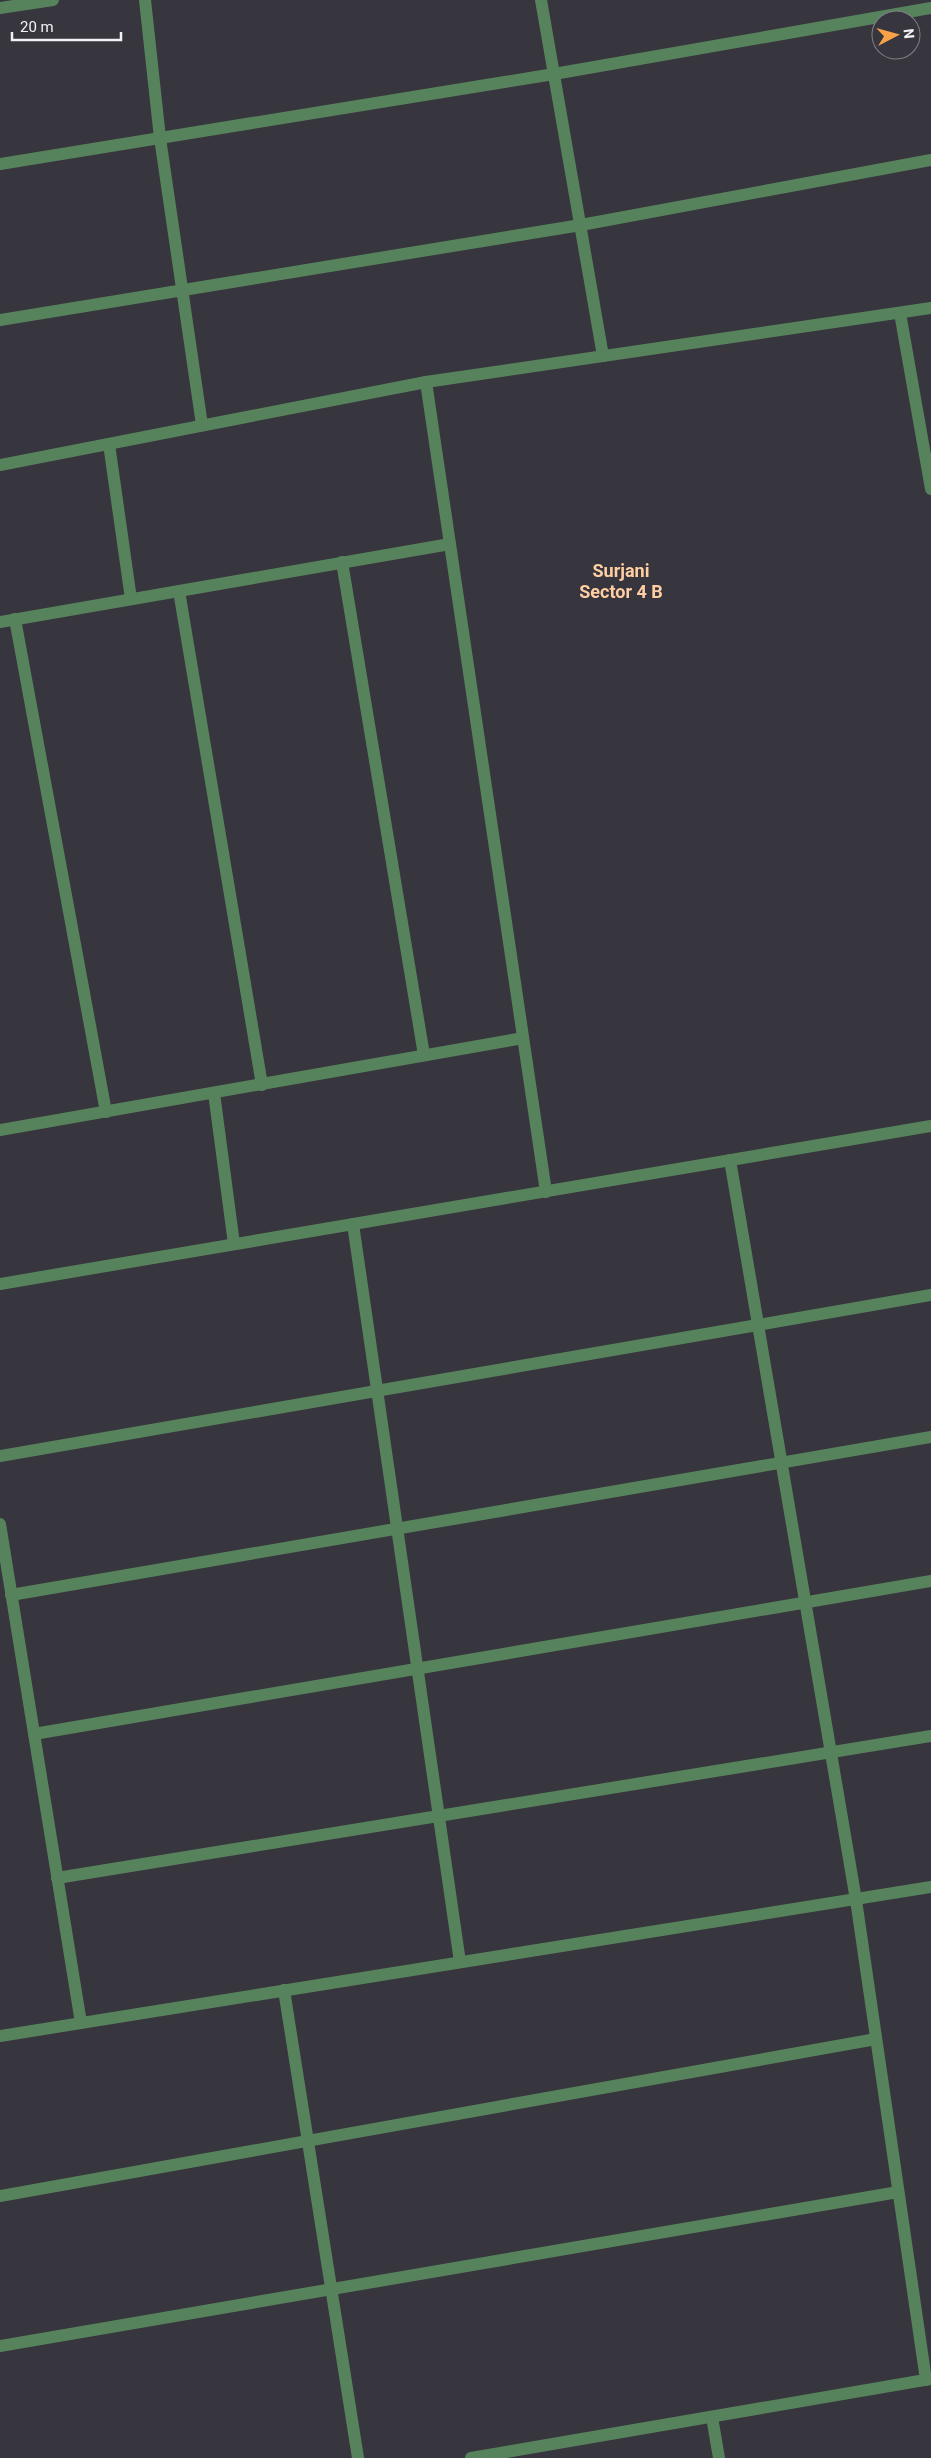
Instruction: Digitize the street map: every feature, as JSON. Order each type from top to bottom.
[{"type":"street","points":[[0,8],[53,0]]},
{"type":"street","points":[[145,0],[160,138],[184,290],[202,425]]},
{"type":"street","points":[[541,0],[604,356]]},
{"type":"street","points":[[0,164],[554,74],[931,8]]},
{"type":"street","points":[[0,320],[581,225],[931,160]]},
{"type":"street","points":[[0,465],[426,382],[931,308]]},
{"type":"street","points":[[900,313],[930,482]]},
{"type":"street","points":[[426,382],[546,1192]]},
{"type":"street","points":[[108,444],[132,599]]},
{"type":"street","points":[[0,622],[450,544]]},
{"type":"street","points":[[342,562],[424,1056]]},
{"type":"street","points":[[179,591],[262,1085]]},
{"type":"street","points":[[15,619],[106,1112]]},
{"type":"street","points":[[0,1130],[523,1038]]},
{"type":"street","points":[[214,1093],[234,1244]]},
{"type":"street","points":[[0,1284],[931,1126]]},
{"type":"street","points":[[471,2458],[928,2380],[898,2192],[856,1900],[730,1160]]},
{"type":"street","points":[[353,1224],[460,1962]]},
{"type":"street","points":[[0,1456],[931,1295]]},
{"type":"street","points":[[12,1595],[781,1461],[931,1437]]},
{"type":"street","points":[[0,1524],[81,2022]]},
{"type":"street","points":[[34,1734],[931,1581]]},
{"type":"street","points":[[57,1878],[931,1736]]},
{"type":"street","points":[[0,2036],[931,1887]]},
{"type":"street","points":[[284,1990],[358,2458]]},
{"type":"street","points":[[0,2196],[876,2039]]},
{"type":"street","points":[[0,2346],[898,2192]]},
{"type":"street","points":[[712,2417],[719,2458]]},
{"type":"district","name":"Surjani Sector 4 B","points":[[621,581]]}]
